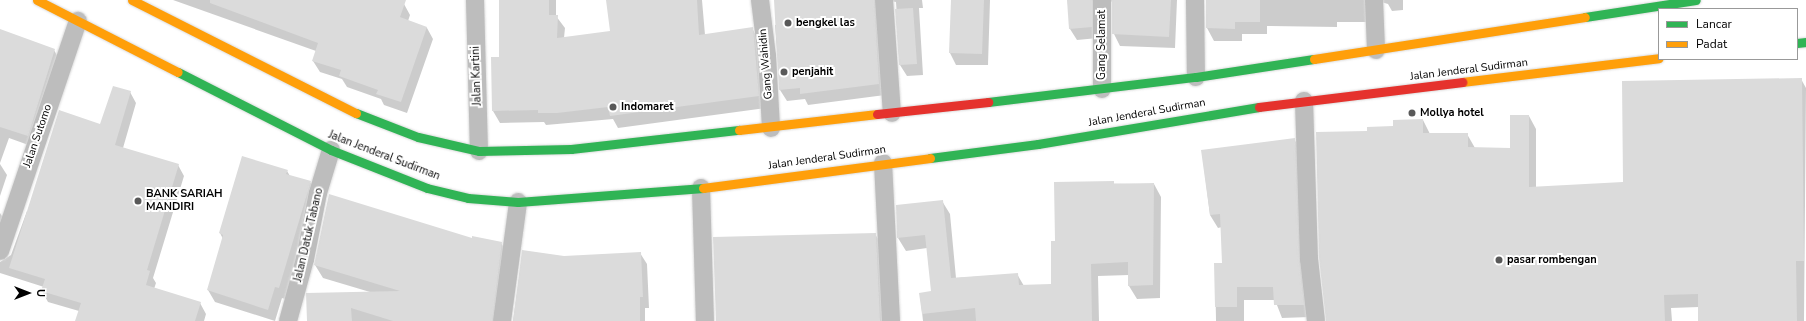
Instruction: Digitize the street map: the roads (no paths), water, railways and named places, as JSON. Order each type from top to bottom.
[{"type":"main road","name":"Jalan Jenderal Sudirman","points":[[37,0],[331,150],[428,188],[468,198],[518,202],[701,188],[883,163],[1038,144],[1191,117],[1304,101],[1658,58]]},
{"type":"main road","points":[[132,0],[330,101],[376,122],[418,137],[479,151],[572,149],[771,128],[1102,89],[1196,77],[1696,0]]},
{"type":"street","name":"Jalan Kartini","points":[[475,0],[479,151]]},
{"type":"street","name":"Gang Wahidin","points":[[760,0],[767,56],[771,128]]},
{"type":"street","points":[[884,0],[892,113]]},
{"type":"street","name":"Gang Selamat","points":[[1102,0],[1102,89]]},
{"type":"street","points":[[1195,0],[1196,77]]},
{"type":"street","points":[[1374,0],[1376,50]]},
{"type":"street","name":"Jalan Sutomo","points":[[0,251],[78,21]]},
{"type":"street","points":[[1304,101],[1309,259],[1316,321]]},
{"type":"street","name":"Jalan Datuk Tabano","points":[[288,321],[305,259],[318,193],[331,150]]},
{"type":"street","points":[[883,163],[891,321]]},
{"type":"street","points":[[701,188],[706,321]]},
{"type":"street","points":[[502,321],[518,202]]},
{"type":"place","name":"bengkel las","points":[[788,23]]},
{"type":"place","name":"penjahit","points":[[784,72]]},
{"type":"place","name":"Indomaret","points":[[613,107]]},
{"type":"place","name":"Mollya hotel","points":[[1412,113]]},
{"type":"place","name":"BANK SARIAH MANDIRI","points":[[138,201]]},
{"type":"place","name":"pasar rombengan","points":[[1499,260]]}]
